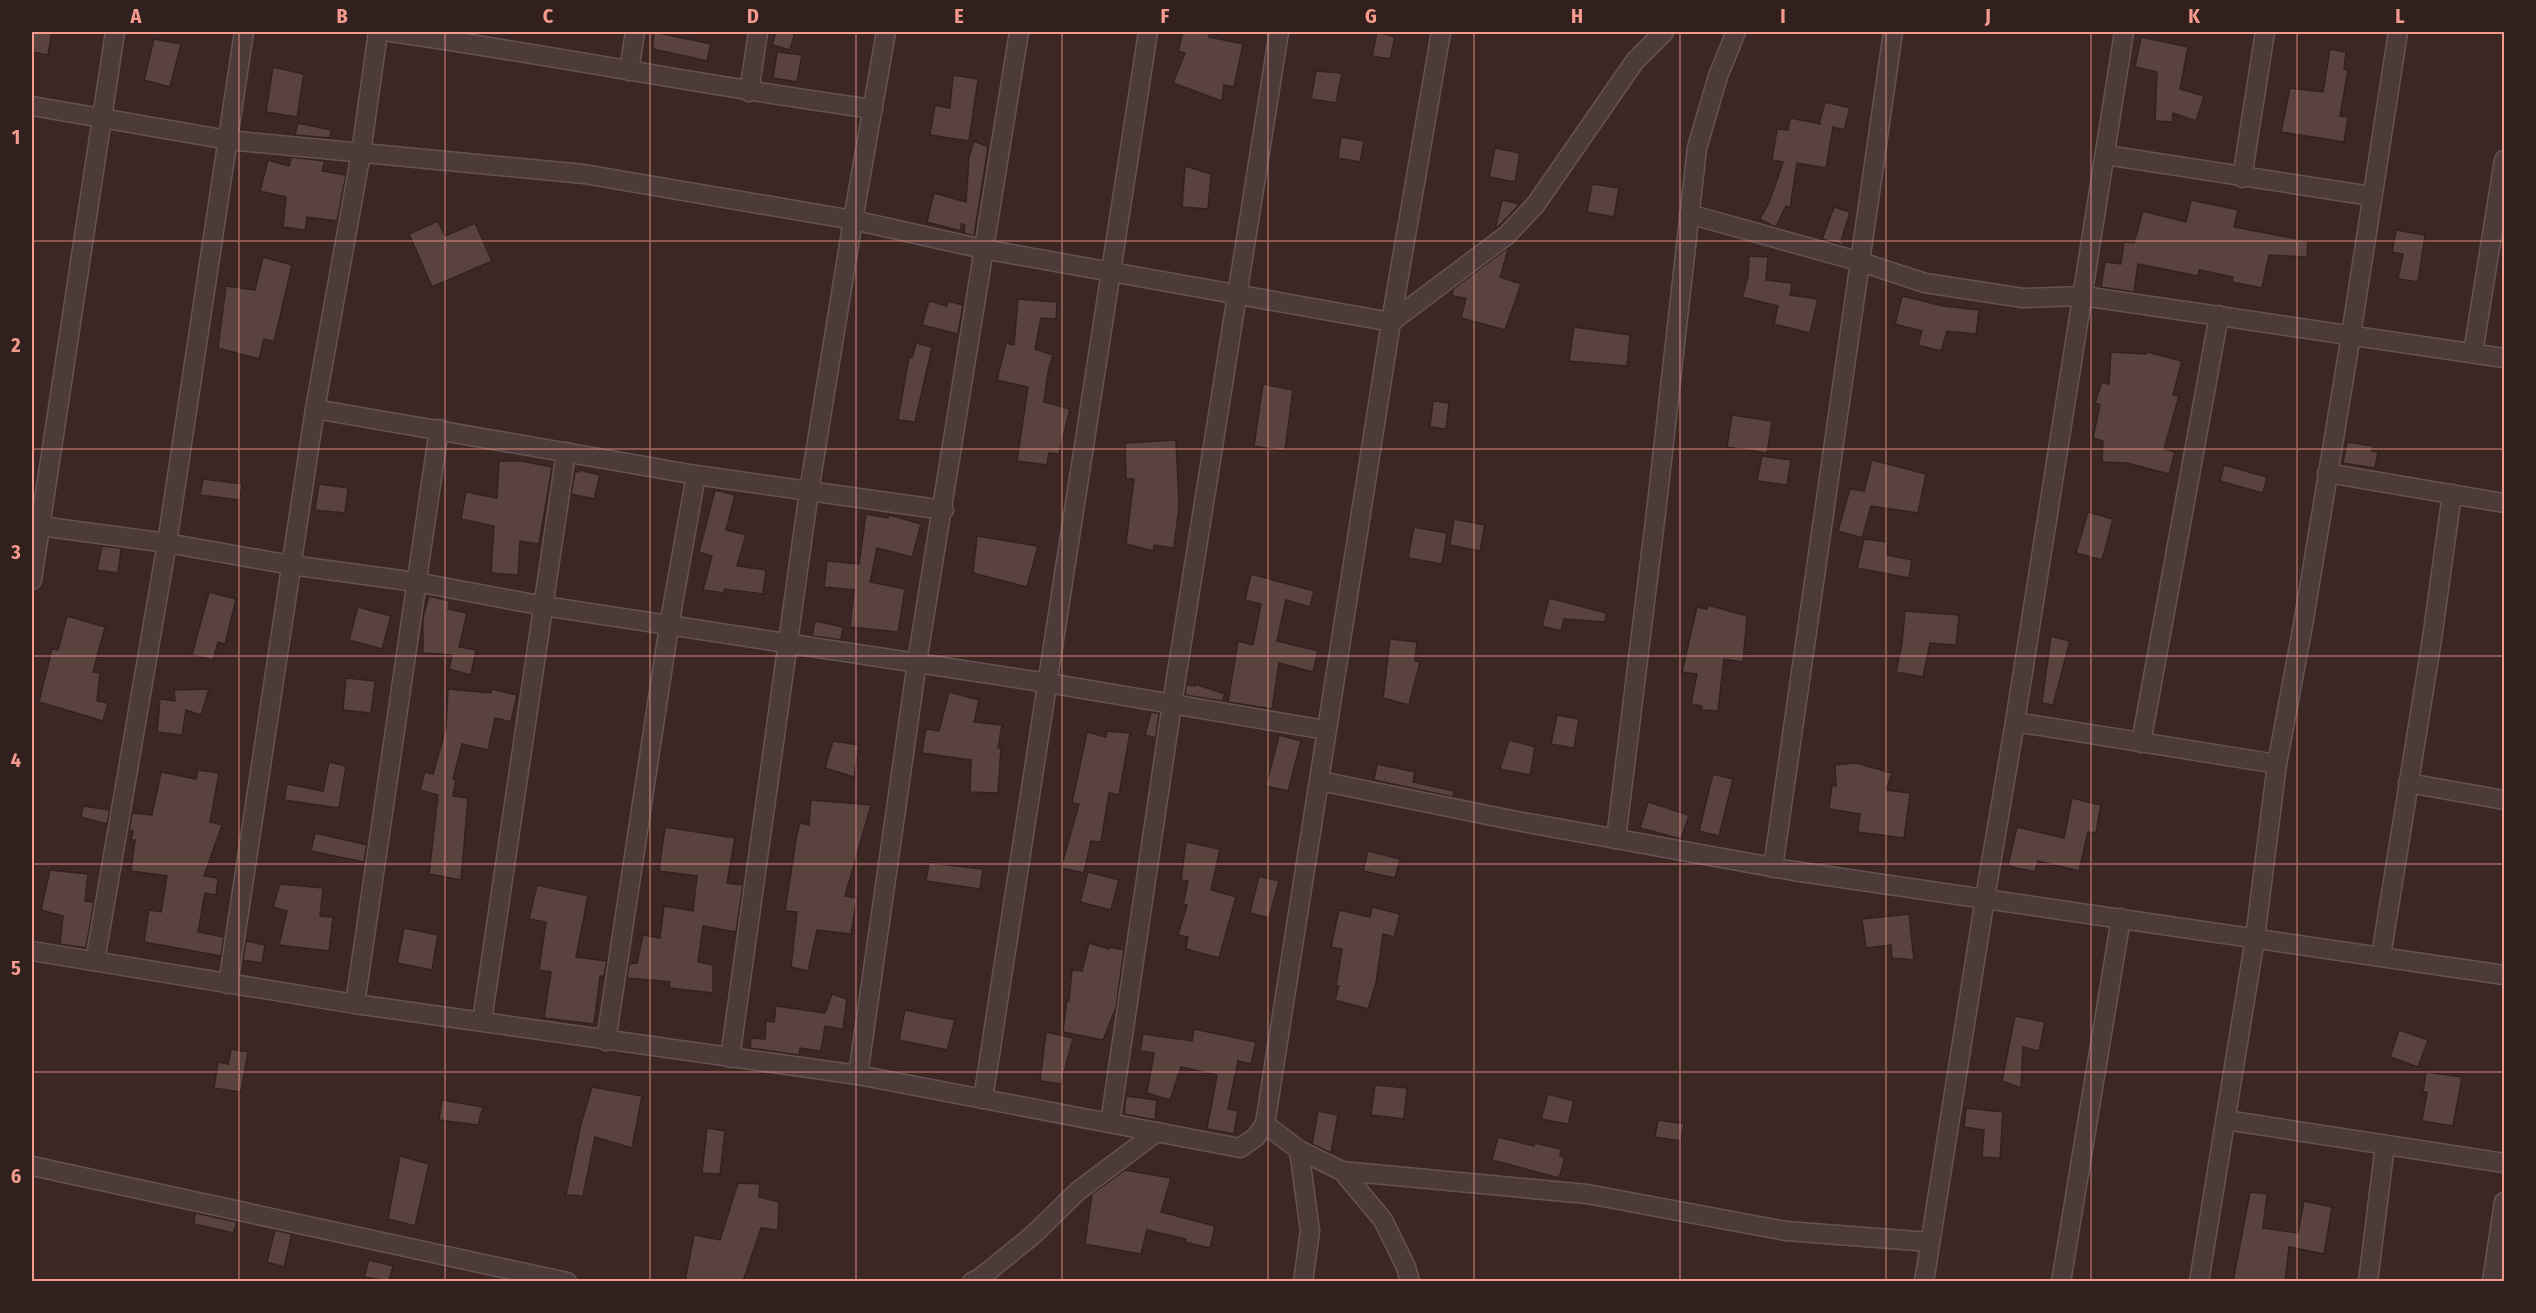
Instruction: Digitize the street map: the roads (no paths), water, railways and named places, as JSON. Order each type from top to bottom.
[{"type":"street","points":[[32,580],[36,526],[116,32]]},
{"type":"street","points":[[95,960],[167,543],[244,32]]},
{"type":"street","points":[[228,984],[315,409],[361,153],[378,32]]},
{"type":"street","points":[[391,32],[503,40],[629,71],[749,92],[873,109]]},
{"type":"street","points":[[629,71],[635,32]]},
{"type":"street","points":[[749,92],[758,32]]},
{"type":"street","points":[[730,1058],[809,491],[886,32]]},
{"type":"street","points":[[858,1076],[917,662],[944,510],[983,249],[1019,32]]},
{"type":"street","points":[[983,1099],[1148,32]]},
{"type":"street","points":[[1110,1123],[1172,704],[1279,32]]},
{"type":"street","points":[[32,951],[355,1004],[858,1076],[1240,1148],[1256,1137],[1265,1124],[1391,322],[1441,32]]},
{"type":"street","points":[[32,106],[228,140],[584,174],[853,220],[983,249],[1391,322],[1507,235],[1536,204],[1635,61],[1664,32]]},
{"type":"street","points":[[1616,839],[1697,148],[1718,76],[1736,32]]},
{"type":"street","points":[[1773,868],[1893,32]]},
{"type":"street","points":[[1923,1281],[1984,898],[2015,722],[2124,32]]},
{"type":"street","points":[[2242,178],[2265,32]]},
{"type":"street","points":[[2199,1281],[2255,938],[2277,764],[2303,625],[2351,335],[2398,32]]},
{"type":"street","points":[[2106,155],[2242,178],[2371,196]]},
{"type":"street","points":[[2473,353],[2499,223],[2505,160]]},
{"type":"street","points":[[1689,214],[1861,262],[1925,283],[2023,298],[2083,296],[2505,358]]},
{"type":"street","points":[[2141,743],[2219,315]]},
{"type":"street","points":[[315,409],[696,475],[944,510]]},
{"type":"street","points":[[355,1004],[439,429]]},
{"type":"street","points":[[482,1021],[566,452]]},
{"type":"street","points":[[2327,473],[2505,503]]},
{"type":"street","points":[[606,1041],[669,626],[696,475]]},
{"type":"street","points":[[2381,956],[2452,494]]},
{"type":"street","points":[[36,526],[167,543],[291,565],[416,582],[544,606],[917,662],[1326,730]]},
{"type":"street","points":[[2015,722],[2277,764]]},
{"type":"street","points":[[1320,782],[1773,868],[2505,975]]},
{"type":"street","points":[[2408,783],[2505,800]]},
{"type":"street","points":[[2061,1281],[2121,918]]},
{"type":"street","points":[[2226,1120],[2505,1163]]},
{"type":"street","points":[[1265,1124],[1299,1150],[1342,1171],[1587,1194],[1786,1231],[1929,1242]]},
{"type":"street","points":[[972,1281],[980,1278],[1033,1235],[1078,1191],[1157,1132]]},
{"type":"street","points":[[2368,1281],[2385,1145]]},
{"type":"street","points":[[1299,1150],[1310,1231],[1303,1281]]},
{"type":"street","points":[[32,1166],[567,1281]]},
{"type":"street","points":[[1342,1171],[1383,1220],[1406,1267],[1410,1281]]},
{"type":"street","points":[[2492,1281],[2505,1202]]}]
